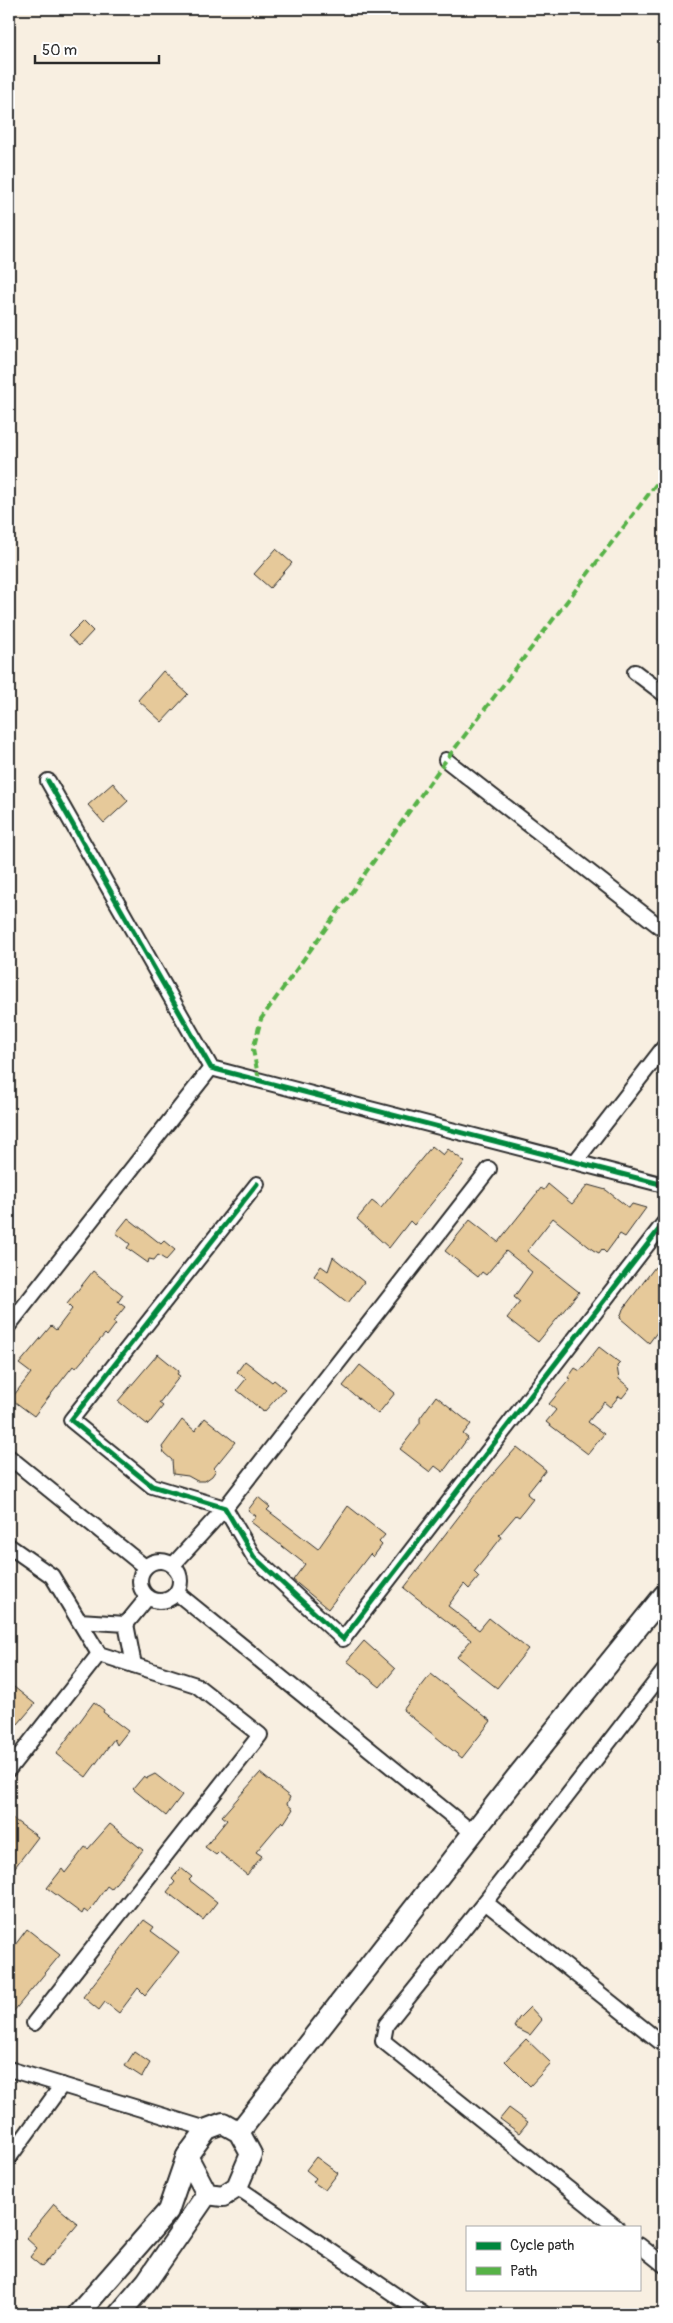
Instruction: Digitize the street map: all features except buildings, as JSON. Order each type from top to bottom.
[{"type":"street","points":[[635,672],[664,694]]},
{"type":"street","points":[[446,760],[664,930]]},
{"type":"street","points":[[48,781],[211,1068],[664,1185]]},
{"type":"street","points":[[575,1162],[664,1047]]},
{"type":"street","points":[[9,1324],[211,1068]]},
{"type":"street","points":[[173,1565],[225,1508],[489,1169]]},
{"type":"street","points":[[257,1184],[71,1420],[152,1486],[225,1508],[254,1557],[343,1639],[664,1223]]},
{"type":"street","points":[[9,1457],[145,1568]]},
{"type":"street","points":[[9,1546],[52,1576],[99,1654],[196,1686],[260,1735],[34,2023]]},
{"type":"street","points":[[164,1560],[173,1565],[179,1573],[181,1584],[177,1593],[168,1600],[158,1601],[148,1597],[141,1588],[140,1577],[145,1568],[153,1561],[164,1560]]},
{"type":"street","points":[[177,1593],[473,1833]]},
{"type":"street","points":[[239,2132],[473,1833],[664,1595]]},
{"type":"street","points":[[134,1666],[126,1624],[148,1597]]},
{"type":"street","points":[[79,1621],[126,1624]]},
{"type":"street","points":[[9,1769],[99,1654]]},
{"type":"street","points":[[615,2226],[383,2041],[386,2025],[485,1902],[664,1671]]},
{"type":"street","points":[[485,1902],[664,2045]]},
{"type":"street","points":[[9,2069],[207,2129]]},
{"type":"street","points":[[9,2158],[62,2085]]},
{"type":"street","points":[[78,2314],[168,2211],[187,2156],[207,2129],[223,2123],[239,2132],[251,2154],[237,2187],[223,2196],[207,2194]]},
{"type":"street","points":[[187,2156],[207,2194]]},
{"type":"street","points":[[237,2187],[423,2314]]},
{"type":"street","points":[[119,2314],[147,2281],[207,2194]]},
{"type":"street","points":[[640,2246],[664,2265]]},
{"type":"marked path","points":[[259,1080],[253,1050],[261,1019],[446,760],[664,474]]},
{"type":"cycle path","points":[[48,781],[211,1068],[664,1185]]},
{"type":"cycle path","points":[[257,1184],[71,1420],[152,1486],[225,1508],[254,1557],[343,1639],[664,1223]]}]
